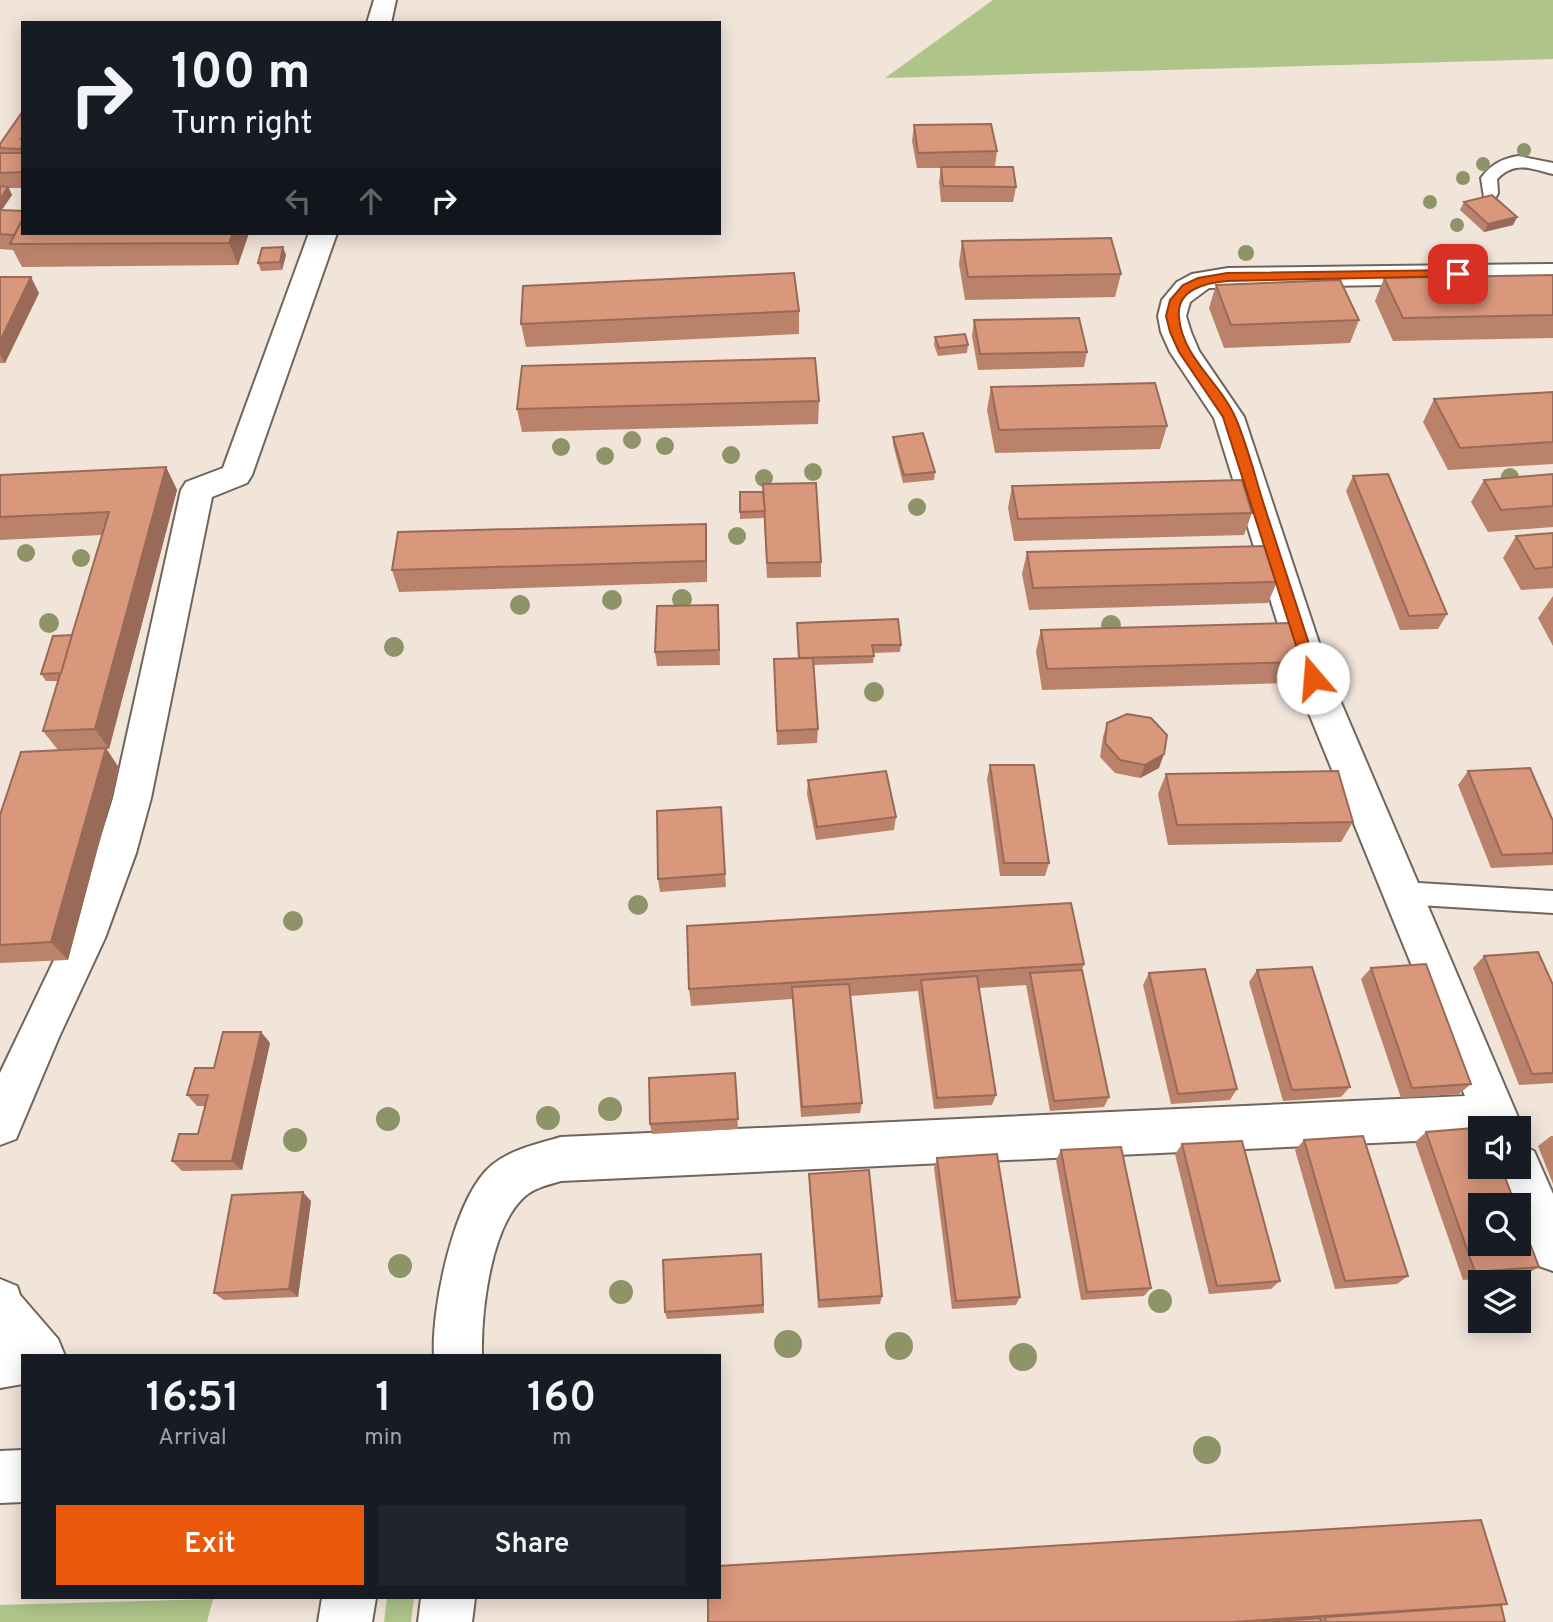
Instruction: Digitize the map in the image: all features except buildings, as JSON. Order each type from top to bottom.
[{"type":"street","points":[[379,21],[384,0]]},
{"type":"street","points":[[0,1124],[40,1031],[85,938],[116,853],[132,798],[197,491],[236,475],[322,235]]},
{"type":"street","points":[[1495,1116],[1313,678],[1229,417],[1185,352],[1172,316],[1176,300],[1187,288],[1202,280],[1227,277],[1553,273]]},
{"type":"street","points":[[457,1347],[479,1222],[494,1193],[523,1170],[561,1160],[1468,1123]]},
{"type":"street","points":[[1523,1179],[1553,1248]]},
{"type":"street","points":[[0,1303],[25,1354]]},
{"type":"street","points":[[0,1477],[21,1476]]},
{"type":"street","points":[[345,1622],[349,1599]]},
{"type":"street","points":[[445,1622],[448,1599]]},
{"type":"lane","points":[[1490,193],[1489,178],[1498,166],[1509,161],[1528,161],[1553,169]]},
{"type":"lane","points":[[1402,893],[1553,902]]},
{"type":"green space","points":[[993,0],[1553,0],[1553,59],[885,78]]},
{"type":"green space","points":[[213,1599],[207,1622],[0,1622],[0,1605]]},
{"type":"green space","points":[[387,1599],[414,1599],[411,1622],[384,1622]]},
{"type":"route","points":[[1313,678],[1229,417],[1218,397],[1185,352],[1176,332],[1172,316],[1176,300],[1187,288],[1202,280],[1227,277],[1458,274]]}]
